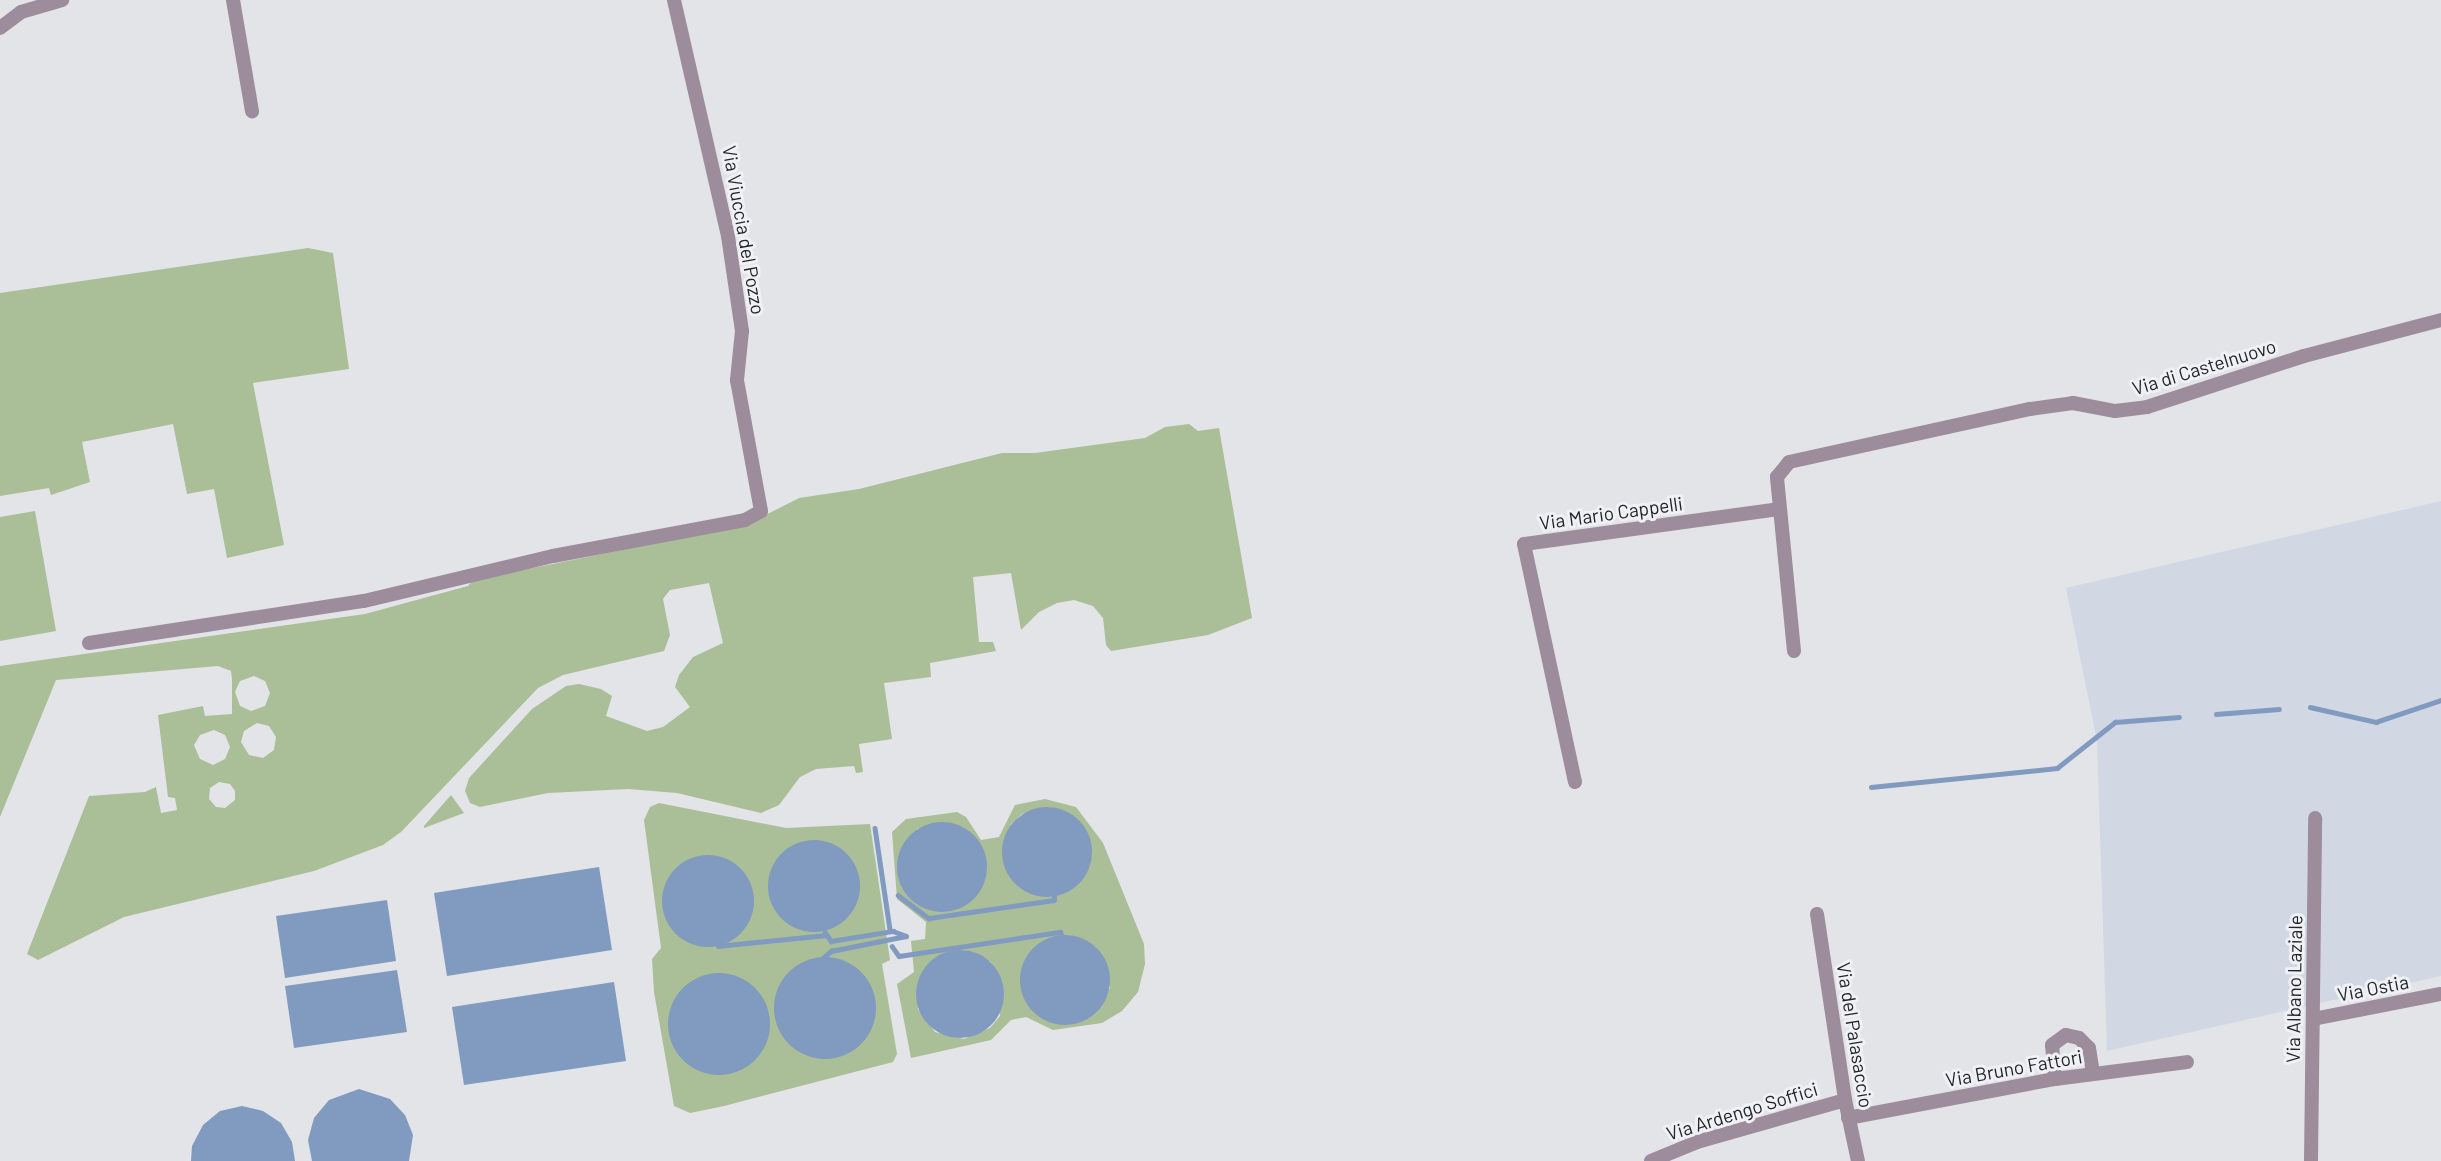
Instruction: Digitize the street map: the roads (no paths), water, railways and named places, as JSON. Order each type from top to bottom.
[{"type":"street","points":[[0,28],[21,12],[62,0]]},
{"type":"street","points":[[233,0],[253,111]]},
{"type":"street","name":"Via Viuccia del Pozzo","points":[[89,642],[364,601],[553,556],[745,520],[761,511],[737,380],[742,331],[728,236],[674,0]]},
{"type":"street","name":"Via di Castelnuovo","points":[[1779,509],[1777,477],[1798,458],[2030,409],[2073,403],[2115,411],[2147,407],[2304,356],[2441,320]]},
{"type":"street","points":[[1779,509],[1794,651]]},
{"type":"street","name":"Via Mario Cappelli","points":[[1575,782],[1524,544],[1779,509]]},
{"type":"street","name":"Via Albano Laziale","points":[[2311,1161],[2315,818]]},
{"type":"street","name":"Via del Palasaccio","points":[[1818,914],[1845,1100],[1858,1161]]},
{"type":"street","name":"Via Ostia","points":[[2313,1019],[2441,995]]},
{"type":"street","points":[[2055,1079],[2052,1045],[2066,1035],[2080,1038],[2090,1048],[2093,1073]]},
{"type":"street","name":"Via Bruno Fattori","points":[[1848,1118],[2055,1079],[2187,1062]]},
{"type":"street","name":"Via Ardengo Soffici","points":[[1651,1161],[1697,1142],[1845,1100]]},
{"type":"water","points":[[1047,807],[1072,815],[1084,827],[1092,852],[1084,877],[1072,889],[1047,897],[1022,889],[1010,877],[1002,852],[1010,827],[1022,815]]},
{"type":"water","points":[[942,822],[967,830],[979,842],[987,867],[979,892],[967,904],[942,912],[917,904],[905,892],[897,867],[905,842],[917,830]]},
{"type":"water","points":[[805,840],[823,840],[840,847],[853,860],[860,877],[860,895],[853,912],[840,925],[823,932],[805,932],[788,925],[775,912],[768,895],[768,877],[775,860],[788,847]]},
{"type":"water","points":[[699,855],[717,855],[734,862],[747,875],[754,892],[754,910],[747,927],[734,940],[717,947],[699,947],[682,940],[669,927],[662,910],[662,892],[669,875],[682,862]]},
{"type":"water","points":[[599,867],[612,950],[447,976],[434,893]]},
{"type":"water","points":[[387,900],[396,961],[285,978],[276,916]]},
{"type":"water","points":[[1065,935],[1090,943],[1102,955],[1110,980],[1102,1005],[1090,1017],[1065,1025],[1040,1017],[1028,1005],[1020,980],[1028,955],[1040,943]]},
{"type":"water","points":[[951,950],[969,950],[985,957],[997,969],[1004,985],[1004,1003],[997,1019],[985,1031],[969,1038],[951,1038],[935,1031],[923,1019],[916,1003],[916,985],[923,969],[935,957]]},
{"type":"water","points":[[825,957],[844,961],[861,972],[872,989],[876,1008],[872,1027],[861,1044],[844,1055],[825,1059],[806,1055],[789,1044],[778,1027],[774,1008],[778,989],[789,972],[806,961]]},
{"type":"water","points":[[397,970],[407,1032],[294,1048],[285,986]]},
{"type":"water","points":[[719,973],[738,977],[755,988],[766,1005],[770,1024],[766,1043],[755,1060],[738,1071],[719,1075],[700,1071],[683,1060],[672,1043],[668,1024],[672,1005],[683,988],[700,977]]},
{"type":"water","points":[[614,982],[626,1061],[464,1085],[452,1007]]},
{"type":"water","points":[[359,1089],[390,1099],[405,1115],[413,1135],[409,1161],[312,1161],[308,1140],[314,1118],[329,1100]]},
{"type":"water","points":[[242,1106],[263,1111],[281,1123],[292,1142],[295,1161],[191,1161],[192,1146],[203,1125],[220,1111]]},
{"type":"waterway","points":[[2310,707],[2376,722],[2441,700]]},
{"type":"waterway","points":[[2216,714],[2279,709]]},
{"type":"waterway","points":[[1871,787],[2057,768],[2115,722],[2179,717]]},
{"type":"waterway","points":[[875,828],[890,929]]},
{"type":"waterway","points":[[898,895],[929,918],[1054,900],[1054,895]]},
{"type":"waterway","points":[[825,932],[831,941],[893,931],[906,936]]},
{"type":"waterway","points":[[892,946],[899,956],[1060,932],[1062,936]]},
{"type":"waterway","points":[[718,946],[826,935]]},
{"type":"waterway","points":[[823,958],[831,951],[906,936]]}]
